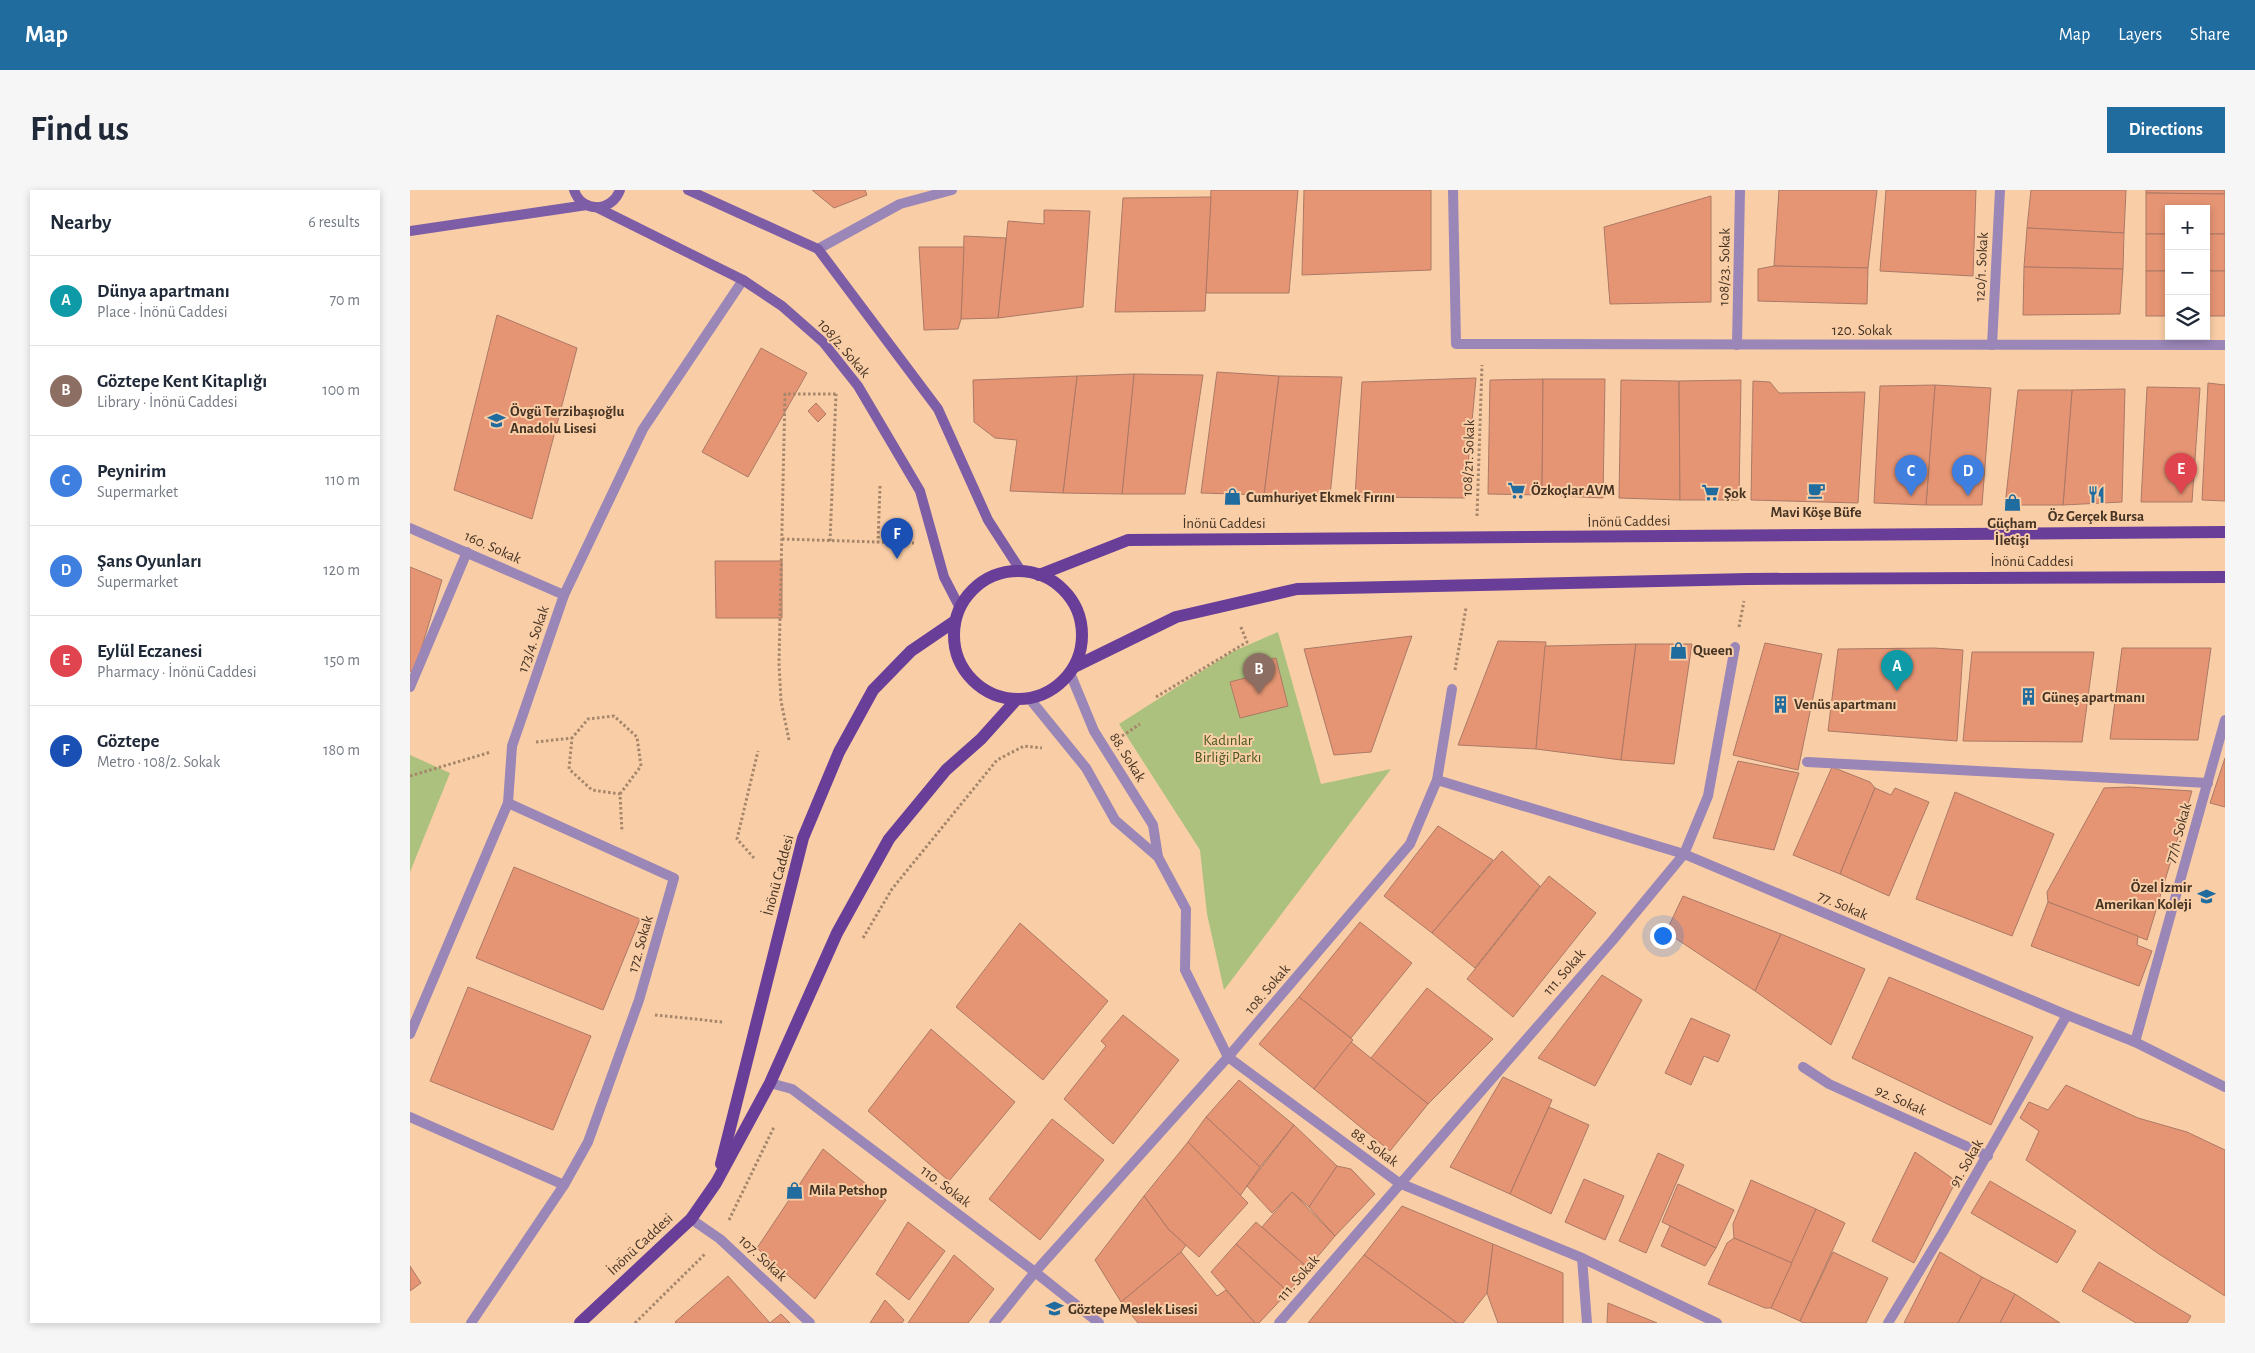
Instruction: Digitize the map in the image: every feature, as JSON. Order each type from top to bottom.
[{"type":"main road","points":[[574,190],[580,201],[591,206]]},
{"type":"main road","points":[[410,231],[610,204],[616,199],[620,190]]},
{"type":"main road","points":[[688,190],[818,249],[938,409],[988,520],[1021,571]]},
{"type":"main road","name":"108/2. Sokak","points":[[591,206],[743,280],[782,306],[823,342],[858,386],[920,491],[944,577],[960,608]]},
{"type":"main road","name":"İnönü Caddesi","points":[[1039,575],[1128,540],[1477,539],[2225,532]]},
{"type":"main road","points":[[1021,571],[1039,575],[1051,580],[1066,593],[1077,609],[1082,629],[1081,648],[1072,670],[1052,690],[1023,699],[1001,698],[982,689],[966,674],[956,655],[953,634],[955,621],[966,597],[979,583],[996,574],[1021,571]]},
{"type":"main road","name":"İnönü Caddesi","points":[[1072,670],[1176,617],[1297,589],[1748,579],[2225,577]]},
{"type":"main road","name":"İnönü Caddesi","points":[[716,1183],[803,838],[839,752],[873,690],[911,650],[955,621]]},
{"type":"main road","name":"İnönü Caddesi","points":[[580,1323],[691,1219],[716,1183],[770,1083],[837,933],[889,839],[946,770],[1023,699]]},
{"type":"street","points":[[818,249],[900,204],[952,190]]},
{"type":"street","name":"120. Sokak","points":[[1452,190],[1456,344],[2225,346]]},
{"type":"street","name":"108/23. Sokak","points":[[1737,345],[1740,190]]},
{"type":"street","name":"120/1. Sokak","points":[[1992,345],[2000,190]]},
{"type":"street","name":"173/4. Sokak","points":[[410,1034],[508,803],[512,746],[564,595],[644,429],[743,280]]},
{"type":"street","name":"160. Sokak","points":[[410,528],[564,595]]},
{"type":"street","points":[[410,687],[467,552]]},
{"type":"street","name":"111. Sokak","points":[[1279,1323],[1399,1183],[1612,941],[1684,854],[1708,796],[1735,647]]},
{"type":"street","name":"88. Sokak","points":[[1072,670],[1094,731],[1153,825],[1158,857],[1186,909],[1185,970],[1228,1057],[1399,1183],[1582,1258],[1717,1323]]},
{"type":"street","name":"108. Sokak","points":[[994,1323],[1036,1272],[1228,1057],[1410,844],[1438,780],[1452,689]]},
{"type":"street","name":"88. Sokak","points":[[1023,699],[1086,768],[1115,820],[1158,857]]},
{"type":"street","name":"77/1. Sokak","points":[[2135,1042],[2225,720]]},
{"type":"street","points":[[1807,762],[2208,783]]},
{"type":"street","name":"77. Sokak","points":[[1438,780],[1684,854],[2135,1042],[2225,1087]]},
{"type":"street","name":"172. Sokak","points":[[471,1323],[564,1185],[588,1142],[635,1013],[674,878],[508,803]]},
{"type":"street","name":"91. Sokak","points":[[1888,1323],[1988,1156],[2067,1015]]},
{"type":"street","name":"92. Sokak","points":[[1804,1066],[1830,1084],[1988,1156]]},
{"type":"street","name":"110. Sokak","points":[[770,1083],[792,1089],[1036,1272],[1099,1323]]},
{"type":"street","points":[[410,1117],[564,1185]]},
{"type":"street","name":"107. Sokak","points":[[691,1219],[720,1239],[810,1323]]},
{"type":"street","points":[[1582,1258],[1587,1323]]},
{"type":"path","points":[[830,541],[838,361]]},
{"type":"path","name":"108/21. Sokak","points":[[1477,539],[1482,377]]},
{"type":"path","points":[[789,740],[781,701],[779,663],[785,394],[836,394]]},
{"type":"path","points":[[878,542],[880,486]]},
{"type":"path","points":[[782,539],[934,544]]},
{"type":"path","points":[[1735,647],[1748,579]]},
{"type":"path","points":[[1452,689],[1470,585]]},
{"type":"path","points":[[1156,697],[1246,642],[1232,604]]},
{"type":"path","points":[[620,794],[592,790],[569,769],[572,738],[588,719],[614,716],[636,737],[641,766],[620,794],[623,855]]},
{"type":"path","points":[[410,776],[512,746],[572,738]]},
{"type":"path","points":[[858,946],[892,889],[997,760],[1024,746],[1051,748]]},
{"type":"path","points":[[754,858],[737,839],[758,751]]},
{"type":"path","points":[[635,1013],[723,1022]]},
{"type":"path","points":[[635,1323],[720,1239],[776,1124]]},
{"type":"green space","name":"Kadınlar Birliği Parkı","points":[[1278,632],[1321,784],[1391,769],[1224,990],[1207,914],[1200,850],[1119,724],[1232,652]]},
{"type":"green space","points":[[410,755],[450,773],[410,872]]},
{"type":"building","points":[[812,190],[865,190],[867,195],[834,208]]},
{"type":"building","points":[[1211,190],[1298,190],[1289,293],[1206,293]]},
{"type":"building","points":[[1304,190],[1431,190],[1431,270],[1302,275]]},
{"type":"building","points":[[1779,190],[1877,190],[1868,268],[1774,266]]},
{"type":"building","points":[[1886,190],[1976,190],[1973,276],[1880,271]]},
{"type":"building","points":[[2031,190],[2126,190],[2124,233],[2027,228]]},
{"type":"building","points":[[2146,190],[2225,190],[2225,194],[2146,193]]},
{"type":"building","points":[[2146,193],[2225,194],[2225,234],[2210,234],[2210,205],[2165,205],[2165,234],[2146,234]]},
{"type":"building","points":[[1711,196],[1711,302],[1610,304],[1604,227]]},
{"type":"building","points":[[1211,197],[1205,311],[1115,312],[1123,198]]},
{"type":"building","points":[[1044,210],[1090,211],[1083,307],[998,318],[1008,221],[1044,224]]},
{"type":"building","points":[[2027,228],[2124,233],[2123,269],[2024,267]]},
{"type":"building","points":[[2146,234],[2165,234],[2165,271],[2146,271]]},
{"type":"building","points":[[2210,234],[2225,234],[2225,271],[2210,271]]},
{"type":"building","points":[[964,236],[1006,238],[998,318],[961,319]]},
{"type":"building","points":[[919,247],[964,247],[961,319],[958,329],[924,330]]},
{"type":"building","points":[[1774,266],[1868,268],[1867,304],[1758,301],[1758,269]]},
{"type":"building","points":[[2024,267],[2123,269],[2120,314],[2023,315]]},
{"type":"building","points":[[2146,271],[2165,271],[2165,316],[2146,316]]},
{"type":"building","points":[[2210,271],[2225,271],[2225,316],[2210,316]]},
{"type":"building","name":"Övgü Terzibaşıoğlu Anadolu Lisesi","points":[[497,315],[577,348],[532,519],[454,490]]},
{"type":"building","points":[[761,348],[807,373],[748,477],[702,452]]},
{"type":"building","points":[[1217,372],[1279,376],[1264,495],[1201,493]]},
{"type":"building","points":[[1134,374],[1203,375],[1185,494],[1122,494]]},
{"type":"building","points":[[1134,374],[1122,494],[1063,493],[1077,376]]},
{"type":"building","points":[[1077,376],[1063,493],[1010,491],[1017,440],[995,438],[974,422],[973,380]]},
{"type":"building","points":[[1279,376],[1342,377],[1330,496],[1264,495]]},
{"type":"building","points":[[1476,378],[1465,498],[1355,497],[1362,382]]},
{"type":"building","points":[[1543,379],[1542,495],[1488,494],[1490,380]]},
{"type":"building","points":[[1543,379],[1605,379],[1603,498],[1542,495]]},
{"type":"building","points":[[1621,380],[1679,381],[1680,500],[1619,498]]},
{"type":"building","points":[[1741,380],[1739,500],[1680,500],[1679,381]]},
{"type":"building","points":[[1753,381],[1770,382],[1779,393],[1865,392],[1858,503],[1751,500]]},
{"type":"building","points":[[2208,383],[2225,385],[2225,501],[2202,500]]},
{"type":"building","points":[[1935,385],[1991,388],[1982,505],[1926,505]]},
{"type":"building","points":[[1935,385],[1926,505],[1874,503],[1880,386]]},
{"type":"building","points":[[2147,387],[2200,388],[2192,502],[2141,502]]},
{"type":"building","points":[[2125,389],[2122,502],[2063,505],[2072,390]]},
{"type":"building","points":[[2018,390],[2072,390],[2063,505],[2005,505]]},
{"type":"building","points":[[816,403],[826,414],[818,422],[808,411]]},
{"type":"building","points":[[715,561],[782,561],[782,618],[716,618]]},
{"type":"building","points":[[410,567],[442,580],[414,673],[410,671]]},
{"type":"building","points":[[1412,636],[1371,752],[1334,755],[1304,649]]},
{"type":"building","points":[[1498,641],[1546,642],[1536,749],[1458,745]]},
{"type":"building","name":"Venüs apartmanı","points":[[1765,643],[1822,654],[1798,770],[1733,755]]},
{"type":"building","points":[[1636,644],[1621,760],[1536,749],[1545,646]]},
{"type":"building","points":[[1636,644],[1692,644],[1674,764],[1621,760]]},
{"type":"building","points":[[1934,648],[1963,650],[1957,741],[1828,731],[1838,649]]},
{"type":"building","points":[[2122,648],[2211,648],[2198,740],[2110,739]]},
{"type":"building","name":"Güneş apartmanı","points":[[1972,652],[2094,652],[2082,742],[1963,741]]},
{"type":"building","points":[[1276,658],[1288,706],[1240,718],[1230,682],[1249,677],[1246,665]]},
{"type":"building","points":[[2225,758],[2225,807],[2210,803]]},
{"type":"building","points":[[1738,761],[1799,773],[1774,850],[1713,838]]},
{"type":"building","points":[[1832,767],[1870,782],[1875,788],[1840,874],[1793,855]]},
{"type":"building","points":[[2129,787],[2192,791],[2147,940],[2048,902],[2047,892],[2104,788]]},
{"type":"building","points":[[1875,788],[1891,795],[1895,788],[1929,802],[1889,896],[1840,874]]},
{"type":"building","points":[[1955,792],[2054,834],[2012,936],[1916,899]]},
{"type":"building","points":[[1438,826],[1493,860],[1432,933],[1384,896]]},
{"type":"building","points":[[1502,851],[1540,886],[1475,968],[1432,933]]},
{"type":"building","points":[[514,867],[640,919],[603,1010],[476,958]]},
{"type":"building","points":[[1549,876],[1596,913],[1513,1017],[1467,979]]},
{"type":"building","points":[[1683,896],[1781,934],[1755,991],[1666,932]]},
{"type":"building","points":[[2048,902],[2138,936],[2137,945],[2152,951],[2139,986],[2031,946]]},
{"type":"building","points":[[1360,922],[1412,963],[1351,1038],[1299,997]]},
{"type":"building","points":[[1020,923],[1108,1001],[1043,1080],[956,1007]]},
{"type":"building","points":[[1781,934],[1865,969],[1831,1045],[1755,991]]},
{"type":"building","points":[[1602,975],[1642,1000],[1595,1086],[1538,1058]]},
{"type":"building","points":[[1889,977],[2033,1037],[1991,1125],[1852,1058]]},
{"type":"building","points":[[468,987],[591,1036],[553,1130],[430,1081]]},
{"type":"building","points":[[1427,988],[1493,1039],[1428,1104],[1371,1058]]},
{"type":"building","points":[[1299,997],[1353,1040],[1314,1089],[1259,1044]]},
{"type":"building","points":[[1123,1015],[1179,1060],[1113,1144],[1064,1099],[1106,1046],[1101,1041]]},
{"type":"building","points":[[1691,1018],[1730,1035],[1718,1062],[1704,1056],[1691,1085],[1665,1073]]},
{"type":"building","points":[[931,1029],[1015,1102],[949,1181],[868,1111]]},
{"type":"building","points":[[1351,1042],[1428,1104],[1390,1151],[1314,1089]]},
{"type":"building","points":[[1503,1077],[1552,1100],[1510,1194],[1450,1167]]},
{"type":"building","points":[[1239,1080],[1294,1125],[1260,1167],[1206,1117]]},
{"type":"building","points":[[2066,1085],[2138,1118],[2187,1132],[2225,1150],[2225,1296],[2159,1254],[2026,1160],[2039,1131],[2020,1118],[2029,1102],[2048,1110]]},
{"type":"building","points":[[1549,1107],[1589,1125],[1551,1214],[1510,1194]]},
{"type":"building","points":[[1206,1117],[1260,1167],[1240,1196],[1188,1142]]},
{"type":"building","points":[[1052,1119],[1104,1160],[1040,1240],[989,1199]]},
{"type":"building","points":[[1294,1125],[1337,1166],[1309,1207],[1292,1192],[1272,1213],[1247,1186]]},
{"type":"building","points":[[1188,1142],[1248,1203],[1199,1257],[1169,1230],[1144,1196]]},
{"type":"building","points":[[823,1149],[886,1200],[815,1299],[757,1248]]},
{"type":"building","points":[[1915,1152],[1956,1181],[1914,1263],[1872,1241]]},
{"type":"building","points":[[1658,1153],[1684,1165],[1646,1253],[1619,1241]]},
{"type":"building","points":[[1337,1166],[1351,1169],[1375,1194],[1335,1236],[1309,1207]]},
{"type":"building","points":[[1584,1179],[1624,1196],[1605,1240],[1565,1222]]},
{"type":"building","points":[[1751,1180],[1816,1209],[1792,1263],[1734,1238],[1733,1224]]},
{"type":"building","points":[[1990,1181],[2076,1231],[2057,1263],[1971,1213]]},
{"type":"building","points":[[1678,1184],[1734,1210],[1716,1248],[1662,1222]]},
{"type":"building","points":[[1292,1192],[1335,1236],[1308,1268],[1262,1227]]},
{"type":"building","points":[[1144,1196],[1169,1230],[1186,1245],[1181,1252],[1121,1302],[1095,1260]]},
{"type":"building","points":[[1402,1206],[1493,1244],[1487,1293],[1463,1323],[1457,1323],[1364,1255]]},
{"type":"building","points":[[1816,1209],[1845,1223],[1800,1321],[1771,1308]]},
{"type":"building","points":[[908,1222],[945,1251],[909,1300],[876,1274]]},
{"type":"building","points":[[1256,1222],[1308,1268],[1288,1292],[1236,1244]]},
{"type":"building","points":[[1670,1226],[1716,1248],[1705,1266],[1661,1246]]},
{"type":"building","points":[[1734,1238],[1792,1263],[1771,1308],[1765,1308],[1708,1284],[1727,1243]]},
{"type":"building","points":[[1236,1244],[1288,1292],[1259,1323],[1255,1323],[1211,1272]]},
{"type":"building","points":[[1493,1244],[1563,1273],[1563,1323],[1498,1323],[1487,1293]]},
{"type":"building","points":[[1181,1252],[1217,1296],[1226,1290],[1255,1323],[1138,1323],[1121,1302]]},
{"type":"building","points":[[1833,1252],[1888,1278],[1866,1323],[1803,1323],[1800,1321]]},
{"type":"building","points":[[1940,1252],[1982,1277],[1958,1323],[1904,1323]]},
{"type":"building","points":[[954,1255],[994,1289],[968,1323],[908,1323]]},
{"type":"building","points":[[1364,1255],[1457,1323],[1308,1323]]},
{"type":"building","points":[[2099,1262],[2191,1316],[2187,1323],[2136,1323],[2082,1291]]},
{"type":"building","points":[[410,1266],[421,1283],[410,1291]]},
{"type":"building","points":[[728,1276],[770,1323],[675,1322]]},
{"type":"building","points":[[1982,1277],[2015,1294],[2000,1323],[1958,1323]]},
{"type":"building","points":[[2015,1294],[2060,1323],[2000,1323]]},
{"type":"building","points":[[885,1300],[904,1320],[902,1323],[870,1323]]},
{"type":"building","points":[[1608,1303],[1657,1323],[1607,1323]]},
{"type":"building","points":[[781,1314],[790,1323],[770,1323],[771,1322]]},
{"type":"place","name":"Övgü Terzibaşıoğlu Anadolu Lisesi","points":[[496,420]]},
{"type":"place","name":"Özkoçlar AVM","points":[[1517,490]]},
{"type":"place","name":"Mavi Köşe Büfe","points":[[1816,491]]},
{"type":"place","name":"Şok","points":[[1710,493]]},
{"type":"place","name":"Eylül Eczanesi","points":[[2181,494]]},
{"type":"place","name":"Öz Gerçek Bursa","points":[[2096,495]]},
{"type":"place","name":"Peynirim","points":[[1911,496]]},
{"type":"place","name":"Şans Oyunları","points":[[1968,496]]},
{"type":"place","name":"Cumhuriyet Ekmek Fırını","points":[[1232,497]]},
{"type":"place","name":"Güçham İletişi","points":[[2012,502]]},
{"type":"place","name":"Göztepe","points":[[897,559]]},
{"type":"place","name":"Queen","points":[[1679,650]]},
{"type":"place","name":"Dünya apartmanı","points":[[1897,691]]},
{"type":"place","name":"Göztepe Kent Kitaplığı","points":[[1259,694]]},
{"type":"place","name":"Güneş apartmanı","points":[[2028,697]]},
{"type":"place","name":"Venüs apartmanı","points":[[1780,704]]},
{"type":"place","name":"Özel İzmir Amerikan Koleji","points":[[2206,896]]},
{"type":"place","name":"Mila Petshop","points":[[795,1190]]},
{"type":"place","name":"Göztepe Meslek Lisesi","points":[[1054,1309]]}]
